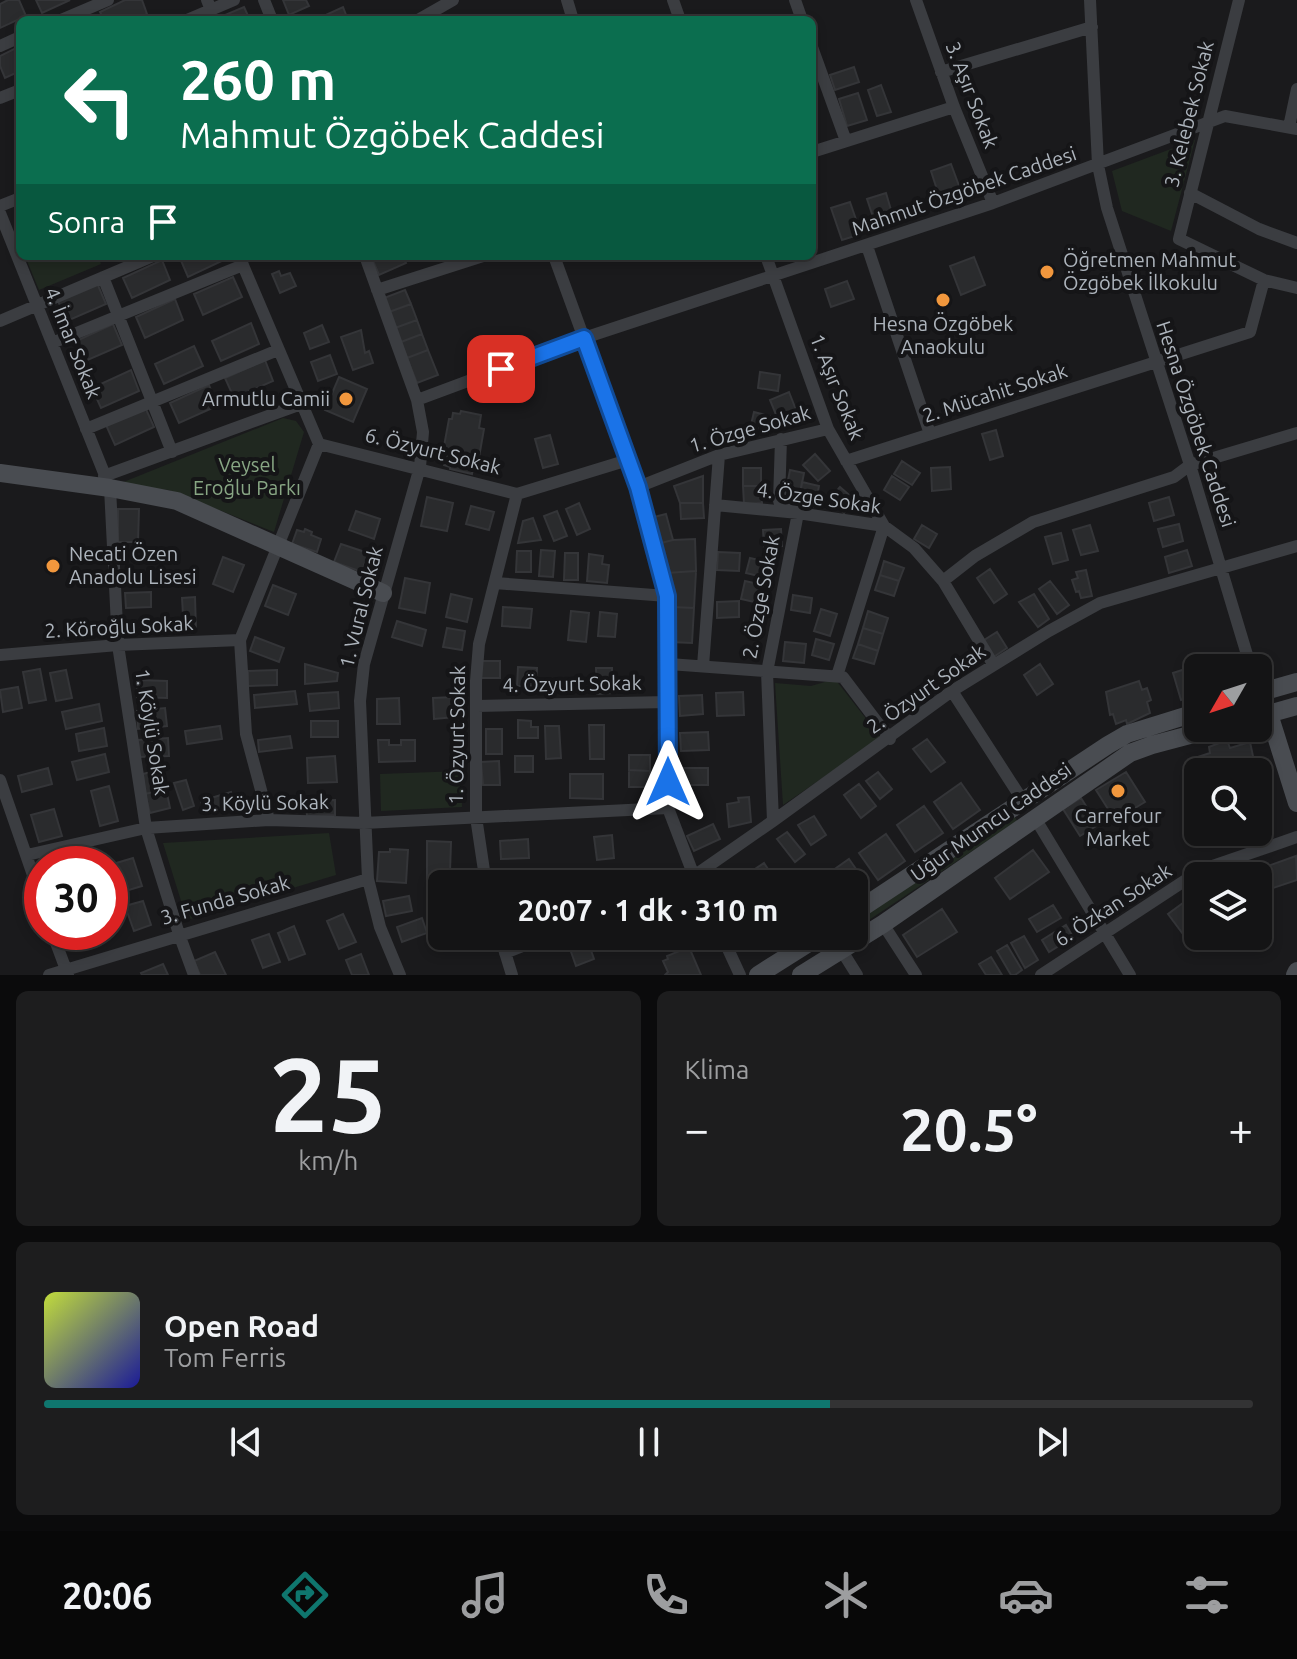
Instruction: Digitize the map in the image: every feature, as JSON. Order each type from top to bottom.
[{"type":"street","points":[[70,16],[108,0]]},
{"type":"street","points":[[211,10],[234,0]]},
{"type":"street","points":[[427,16],[453,0]]},
{"type":"street","name":"3. Aşır Sokak","points":[[916,0],[954,107],[993,203]]},
{"type":"street","name":"Hesna Özgöbek Caddesi","points":[[1090,0],[1098,165],[1107,208],[1190,465],[1247,654]]},
{"type":"street","name":"3. Kelebek Sokak","points":[[1239,0],[1179,239],[1264,280]]},
{"type":"street","points":[[941,72],[1092,27]]},
{"type":"street","points":[[816,58],[846,141]]},
{"type":"street","points":[[1293,128],[1297,89]]},
{"type":"street","points":[[816,151],[954,107]]},
{"type":"street","name":"Mahmut Özgöbek Caddesi","points":[[417,400],[584,338],[993,203],[1225,116],[1293,128]]},
{"type":"street","points":[[1190,193],[1259,229],[1297,243]]},
{"type":"street","name":"4. İmar Sokak","points":[[0,213],[16,253]]},
{"type":"street","points":[[867,246],[930,434]]},
{"type":"street","name":"4. İmar Sokak","points":[[19,260],[107,482]]},
{"type":"street","points":[[114,260],[119,270]]},
{"type":"street","points":[[0,321],[143,260]]},
{"type":"street","points":[[52,343],[241,260],[319,444],[240,640],[246,734],[269,820]]},
{"type":"street","name":"1. Vural Sokak","points":[[366,260],[417,400],[423,432],[420,467],[364,664],[360,701],[368,879],[380,927],[400,975]]},
{"type":"street","points":[[377,290],[471,260]]},
{"type":"street","points":[[555,260],[638,487],[667,596],[668,808],[691,870]]},
{"type":"street","name":"1. Aşır Sokak","points":[[767,260],[828,429],[884,526]]},
{"type":"street","points":[[103,277],[172,452]]},
{"type":"street","points":[[1264,280],[1297,288]]},
{"type":"street","name":"2. Mücahit Sokak","points":[[846,461],[1250,332],[1264,280]]},
{"type":"street","points":[[86,429],[278,350]]},
{"type":"street","points":[[107,482],[172,452],[301,404]]},
{"type":"street","name":"1. Özge Sokak","points":[[638,487],[719,455],[828,429]]},
{"type":"street","points":[[943,581],[975,556],[1033,522],[1174,477],[1190,465],[1297,433]]},
{"type":"street","name":"2. Özge Sokak","points":[[773,821],[767,672],[798,513],[779,501],[781,439]]},
{"type":"street","name":"6. Özyurt Sokak","points":[[319,444],[420,467],[517,494],[628,460]]},
{"type":"street","points":[[703,666],[719,455]]},
{"type":"street","points":[[0,473],[107,482],[177,501],[383,593]]},
{"type":"street","name":"1. Köylü Sokak","points":[[107,482],[118,645],[146,828],[194,975]]},
{"type":"street","name":"1. Özyurt Sokak","points":[[484,870],[476,817],[479,644],[517,494]]},
{"type":"street","name":"4. Özge Sokak","points":[[715,505],[884,526],[914,548],[943,581],[993,664]]},
{"type":"street","points":[[837,676],[884,526]]},
{"type":"street","name":"2. Özyurt Sokak","points":[[708,870],[952,691],[1100,603],[1297,546]]},
{"type":"street","points":[[495,583],[667,596]]},
{"type":"street","name":"2. Köroğlu Sokak","points":[[0,655],[118,645],[240,640]]},
{"type":"street","points":[[669,664],[843,677],[890,739]]},
{"type":"street","points":[[1272,688],[1297,682]]},
{"type":"street","points":[[952,691],[1035,818],[1130,975]]},
{"type":"street","name":"4. Özyurt Sokak","points":[[477,706],[668,702]]},
{"type":"street","points":[[1272,714],[1297,706]]},
{"type":"street","name":"Uğur Mumcu Caddesi","points":[[868,904],[1127,734],[1184,716]]},
{"type":"street","name":"Uğur Mumcu Caddesi","points":[[801,975],[883,924],[1130,753],[1184,737]]},
{"type":"street","points":[[1272,737],[1297,803]]},
{"type":"street","points":[[0,780],[24,847]]},
{"type":"street","name":"3. Köylü Sokak","points":[[67,846],[146,828],[269,820],[364,823],[668,808]]},
{"type":"street","name":"6. Özkan Sokak","points":[[1041,975],[1201,870],[1297,837]]},
{"type":"street","name":"3. Funda Sokak","points":[[49,975],[368,879]]},
{"type":"street","points":[[883,924],[916,975]]},
{"type":"street","points":[[58,950],[66,972]]},
{"type":"street","points":[[504,950],[512,975]]},
{"type":"street","points":[[505,953],[513,950]]},
{"type":"street","points":[[728,950],[740,975]]},
{"type":"street","points":[[758,975],[798,950]]},
{"type":"street","points":[[842,951],[857,975]]},
{"type":"green space","points":[[1195,140],[1171,231],[1122,211],[1112,171]]},
{"type":"green space","points":[[27,260],[100,260],[101,264],[39,290]]},
{"type":"green space","name":"Veysel Eroğlu Parkı","points":[[283,418],[296,421],[304,432],[274,532],[169,490],[116,485]]},
{"type":"green space","points":[[835,679],[881,738],[783,805],[775,683],[811,686]]},
{"type":"green space","points":[[461,771],[462,807],[381,811],[380,774]]},
{"type":"green space","points":[[1014,815],[1017,821],[868,921],[868,912]]},
{"type":"green space","points":[[329,833],[336,875],[187,920],[163,843]]},
{"type":"building","points":[[19,0],[26,16],[16,16],[16,21],[0,28],[0,4]]},
{"type":"building","points":[[36,0],[70,0],[42,13]]},
{"type":"building","points":[[125,0],[142,0],[147,14],[102,16],[100,12]]},
{"type":"building","points":[[283,0],[306,0],[309,6],[289,15]]},
{"type":"building","points":[[244,7],[248,16],[225,16]]},
{"type":"building","points":[[343,7],[346,16],[324,16]]},
{"type":"building","points":[[16,48],[16,73],[5,78],[0,56]]},
{"type":"building","points":[[854,67],[859,82],[835,90],[830,75]]},
{"type":"building","points":[[881,85],[891,112],[877,116],[868,90]]},
{"type":"building","points":[[858,93],[867,120],[847,126],[839,99]]},
{"type":"building","points":[[951,164],[962,194],[941,202],[931,171]]},
{"type":"building","points":[[886,193],[894,220],[876,226],[867,199]]},
{"type":"building","points":[[850,202],[861,234],[842,240],[831,208]]},
{"type":"building","points":[[974,257],[985,285],[961,295],[950,266]]},
{"type":"building","points":[[162,260],[170,280],[132,298],[123,278]]},
{"type":"building","points":[[181,260],[224,260],[188,277]]},
{"type":"building","points":[[373,260],[405,260],[406,263],[379,275]]},
{"type":"building","points":[[279,271],[281,276],[290,273],[296,286],[280,293],[272,274]]},
{"type":"building","points":[[233,277],[242,297],[203,315],[194,294]]},
{"type":"building","points":[[847,281],[854,299],[831,307],[825,289]]},
{"type":"building","points":[[97,283],[106,304],[67,321],[58,301]]},
{"type":"building","points":[[405,290],[411,304],[389,312],[384,298]]},
{"type":"building","points":[[175,299],[183,320],[145,338],[136,317]]},
{"type":"building","points":[[411,304],[417,320],[395,328],[389,312]]},
{"type":"building","points":[[417,320],[422,334],[401,342],[395,328]]},
{"type":"building","points":[[251,323],[259,344],[221,361],[212,341]]},
{"type":"building","points":[[113,324],[122,345],[83,362],[74,342]]},
{"type":"building","points":[[322,325],[329,342],[310,349],[304,333]]},
{"type":"building","points":[[361,330],[365,353],[369,351],[373,363],[353,370],[341,337]]},
{"type":"building","points":[[422,334],[428,350],[407,358],[401,342]]},
{"type":"building","points":[[194,346],[203,366],[164,384],[155,364]]},
{"type":"building","points":[[428,350],[438,375],[417,383],[407,358]]},
{"type":"building","points":[[330,355],[337,374],[318,381],[311,362]]},
{"type":"building","points":[[265,360],[273,381],[234,398],[225,378]]},
{"type":"building","points":[[131,370],[139,391],[101,408],[92,388]]},
{"type":"building","points":[[760,372],[780,375],[778,391],[758,388]]},
{"type":"building","name":"Armutlu Camii","points":[[339,377],[367,389],[353,422],[325,410]]},
{"type":"building","points":[[209,385],[217,406],[179,423],[170,403]]},
{"type":"building","points":[[789,392],[798,415],[779,422],[770,400]]},
{"type":"building","points":[[145,407],[154,427],[115,445],[106,425]]},
{"type":"building","points":[[461,411],[481,415],[479,428],[484,429],[478,463],[474,462],[472,474],[450,469],[444,465],[445,457],[442,457],[449,419],[452,419],[453,413],[460,414]]},
{"type":"building","points":[[754,412],[773,417],[769,434],[750,429]]},
{"type":"building","points":[[996,430],[1003,456],[990,460],[982,434]]},
{"type":"building","points":[[550,435],[558,464],[543,468],[535,439]]},
{"type":"building","points":[[815,454],[830,471],[818,481],[803,465]]},
{"type":"building","points":[[902,461],[920,473],[912,485],[894,474]]},
{"type":"building","points":[[950,467],[951,489],[932,491],[931,468]]},
{"type":"building","points":[[743,468],[761,468],[761,486],[743,486]]},
{"type":"building","points":[[790,470],[804,473],[798,504],[784,501]]},
{"type":"building","points":[[703,476],[703,503],[680,503],[674,486]]},
{"type":"building","points":[[892,476],[909,487],[900,500],[884,490]]},
{"type":"building","points":[[802,482],[819,486],[815,507],[798,504]]},
{"type":"building","points":[[743,486],[761,486],[762,503],[744,504]]},
{"type":"building","points":[[840,487],[855,500],[844,513],[829,500]]},
{"type":"building","points":[[427,497],[453,503],[447,531],[421,526]]},
{"type":"building","points":[[1169,497],[1174,515],[1154,521],[1149,503]]},
{"type":"building","points":[[579,503],[590,529],[577,535],[566,509]]},
{"type":"building","points":[[680,503],[703,503],[704,518],[681,519]]},
{"type":"building","points":[[471,506],[494,512],[489,530],[466,524]]},
{"type":"building","points":[[118,509],[139,509],[138,542],[118,542]]},
{"type":"building","points":[[356,511],[380,519],[374,539],[349,530]]},
{"type":"building","points":[[557,511],[567,536],[554,541],[544,516]]},
{"type":"building","points":[[666,514],[673,540],[657,544],[650,518]]},
{"type":"building","points":[[533,518],[541,540],[518,543],[523,521]]},
{"type":"building","points":[[1179,524],[1183,541],[1163,547],[1158,529]]},
{"type":"building","points":[[922,525],[937,534],[929,548],[914,539]]},
{"type":"building","points":[[1090,525],[1098,551],[1081,555],[1073,530]]},
{"type":"building","points":[[305,529],[321,539],[317,552],[292,544],[297,530],[304,532]]},
{"type":"building","points":[[781,529],[782,546],[764,548],[763,530]]},
{"type":"building","points":[[1061,533],[1068,560],[1053,564],[1045,537]]},
{"type":"building","points":[[695,539],[696,571],[666,573],[657,544]]},
{"type":"building","points":[[341,544],[368,553],[362,572],[334,562]]},
{"type":"building","points":[[541,550],[555,551],[553,577],[539,576]]},
{"type":"building","points":[[1187,550],[1192,566],[1169,573],[1165,557]]},
{"type":"building","points":[[517,551],[531,551],[531,572],[516,572]]},
{"type":"building","points":[[718,552],[740,553],[739,571],[717,570]]},
{"type":"building","points":[[565,553],[578,553],[578,580],[564,580]]},
{"type":"building","points":[[589,554],[603,556],[602,564],[609,565],[607,583],[587,581]]},
{"type":"building","points":[[223,557],[244,565],[233,592],[213,584]]},
{"type":"building","points":[[750,558],[771,563],[767,578],[746,573]]},
{"type":"building","points":[[884,561],[904,568],[899,581],[880,575]]},
{"type":"building","points":[[990,569],[1007,594],[994,603],[977,578]]},
{"type":"building","points":[[1086,570],[1092,596],[1081,598],[1072,580],[1078,578],[1076,572]]},
{"type":"building","points":[[696,571],[694,608],[672,607],[666,573]]},
{"type":"building","points":[[880,575],[899,581],[894,596],[875,590]]},
{"type":"building","points":[[405,578],[430,583],[425,613],[399,608]]},
{"type":"building","points":[[745,581],[763,585],[759,603],[741,599]]},
{"type":"building","points":[[1050,581],[1069,605],[1057,614],[1039,589]]},
{"type":"building","points":[[273,585],[296,594],[288,615],[265,606]]},
{"type":"building","points":[[151,592],[151,607],[126,608],[125,593]]},
{"type":"building","points":[[451,594],[472,599],[467,622],[446,617]]},
{"type":"building","points":[[1034,594],[1049,619],[1038,627],[1019,602]]},
{"type":"building","points":[[793,595],[812,598],[810,613],[791,610]]},
{"type":"building","points":[[195,597],[196,630],[184,631],[182,598]]},
{"type":"building","points":[[739,601],[739,617],[717,618],[717,602]]},
{"type":"building","points":[[503,607],[532,609],[530,628],[502,626]]},
{"type":"building","points":[[672,607],[694,608],[692,643],[671,642]]},
{"type":"building","points":[[821,609],[837,614],[830,636],[814,631]]},
{"type":"building","points":[[571,611],[589,613],[586,642],[568,640]]},
{"type":"building","points":[[868,611],[888,618],[883,634],[863,628]]},
{"type":"building","points":[[600,612],[617,614],[615,637],[598,636]]},
{"type":"building","points":[[397,621],[426,630],[422,646],[392,637]]},
{"type":"building","points":[[447,628],[465,631],[462,650],[443,647]]},
{"type":"building","points":[[863,628],[883,634],[878,651],[858,644]]},
{"type":"building","points":[[997,632],[1007,648],[992,658],[981,642]]},
{"type":"building","points":[[255,637],[284,648],[279,662],[250,651]]},
{"type":"building","points":[[816,639],[834,644],[829,660],[812,655]]},
{"type":"building","points":[[785,642],[806,644],[804,663],[783,661]]},
{"type":"building","points":[[858,644],[878,651],[874,664],[853,658]]},
{"type":"building","points":[[481,661],[500,661],[500,678],[481,678]]},
{"type":"building","points":[[305,664],[338,673],[337,681],[305,684]]},
{"type":"building","points":[[1040,664],[1053,684],[1037,695],[1024,675]]},
{"type":"building","points":[[518,667],[537,668],[536,686],[517,686]]},
{"type":"building","points":[[596,668],[612,668],[612,693],[597,694]]},
{"type":"building","points":[[40,669],[46,700],[29,703],[23,672]]},
{"type":"building","points":[[1184,669],[1184,699],[1181,700],[1173,673]]},
{"type":"building","points":[[66,670],[72,698],[56,701],[50,673]]},
{"type":"building","points":[[277,670],[277,685],[248,686],[248,671]]},
{"type":"building","points":[[137,680],[167,681],[167,698],[137,697]]},
{"type":"building","points":[[1139,681],[1142,690],[1147,688],[1151,700],[1147,702],[1150,713],[1127,724],[1126,720],[1116,724],[1113,714],[1110,715],[1106,692]]},
{"type":"building","points":[[18,687],[22,708],[3,712],[0,690]]},
{"type":"building","points":[[295,691],[297,704],[255,708],[254,695]]},
{"type":"building","points":[[338,692],[339,708],[310,711],[308,694]]},
{"type":"building","points":[[743,692],[744,715],[717,716],[716,693]]},
{"type":"building","points":[[702,695],[703,714],[680,716],[679,696]]},
{"type":"building","points":[[454,697],[455,717],[434,719],[433,698]]},
{"type":"building","points":[[399,698],[400,724],[377,724],[377,699]]},
{"type":"building","points":[[99,704],[102,721],[66,729],[62,712]]},
{"type":"building","points":[[165,708],[167,726],[138,729],[137,711]]},
{"type":"building","points":[[518,720],[531,721],[531,727],[538,727],[538,738],[518,738]]},
{"type":"building","points":[[311,721],[338,721],[338,737],[311,737]]},
{"type":"building","points":[[589,725],[604,725],[604,759],[590,759]]},
{"type":"building","points":[[220,726],[222,739],[187,744],[185,731]]},
{"type":"building","points":[[545,726],[559,726],[561,758],[546,759]]},
{"type":"building","points":[[104,728],[107,746],[79,751],[76,734]]},
{"type":"building","points":[[486,729],[502,729],[502,754],[486,754]]},
{"type":"building","points":[[708,732],[709,750],[681,751],[680,733]]},
{"type":"building","points":[[290,736],[292,748],[259,752],[258,740]]},
{"type":"building","points":[[168,738],[169,756],[139,757],[138,740]]},
{"type":"building","points":[[927,739],[945,762],[931,772],[913,749]]},
{"type":"building","points":[[378,740],[389,740],[389,745],[401,745],[401,740],[415,740],[415,761],[379,762]]},
{"type":"building","points":[[1228,742],[1230,748],[1250,742],[1253,758],[1195,758],[1210,753],[1209,747]]},
{"type":"building","points":[[105,754],[109,772],[77,780],[72,762]]},
{"type":"building","points":[[629,755],[650,755],[650,771],[629,770]]},
{"type":"building","points":[[335,756],[337,782],[308,783],[307,758]]},
{"type":"building","points":[[515,756],[533,756],[533,772],[515,772]]},
{"type":"building","points":[[499,761],[500,785],[483,785],[481,762]]},
{"type":"building","points":[[48,768],[52,784],[22,792],[18,776]]},
{"type":"building","points":[[677,768],[708,768],[708,785],[677,785]]},
{"type":"building","points":[[629,770],[650,771],[649,787],[629,787]]},
{"type":"building","points":[[154,771],[155,775],[160,774],[166,789],[145,794],[143,774]]},
{"type":"building","points":[[878,772],[892,789],[880,799],[866,781]]},
{"type":"building","points":[[1126,772],[1145,802],[1115,820],[1096,790]]},
{"type":"building","points":[[570,774],[603,774],[603,799],[570,798]]},
{"type":"building","points":[[186,780],[194,806],[183,810],[174,783]]},
{"type":"building","points":[[961,783],[980,810],[953,829],[934,802]]},
{"type":"building","points":[[859,784],[876,806],[861,818],[844,795]]},
{"type":"building","points":[[109,786],[118,821],[100,826],[91,791]]},
{"type":"building","points":[[166,789],[170,808],[150,813],[145,794]]},
{"type":"building","points":[[231,792],[234,805],[205,813],[201,801]]},
{"type":"building","points":[[749,797],[751,822],[729,827],[727,804]]},
{"type":"building","points":[[1081,798],[1098,825],[1080,836],[1063,809]]},
{"type":"building","points":[[335,800],[335,815],[307,816],[306,801]]},
{"type":"building","points":[[924,806],[943,833],[915,852],[897,825]]},
{"type":"building","points":[[54,809],[62,836],[39,842],[31,815]]},
{"type":"building","points":[[814,816],[826,835],[811,845],[798,825]]},
{"type":"building","points":[[713,824],[720,839],[694,851],[687,836]]},
{"type":"building","points":[[787,832],[805,854],[795,862],[777,839]]},
{"type":"building","points":[[886,834],[905,861],[878,880],[859,853]]},
{"type":"building","points":[[612,835],[614,858],[597,860],[594,837]]},
{"type":"building","points":[[528,839],[529,858],[501,859],[500,841]]},
{"type":"building","points":[[427,841],[451,842],[450,870],[428,870],[427,886]]},
{"type":"building","points":[[390,849],[408,850],[406,883],[377,881],[379,852],[390,852]]},
{"type":"building","points":[[1033,850],[1049,872],[1010,899],[995,878]]},
{"type":"building","points":[[1296,856],[1297,880],[1272,888],[1272,865]]},
{"type":"building","points":[[133,858],[142,886],[128,890],[128,860]]},
{"type":"building","points":[[849,859],[857,870],[833,870]]},
{"type":"building","points":[[764,863],[769,870],[754,870]]},
{"type":"building","points":[[409,896],[412,911],[386,916],[383,901]]},
{"type":"building","points":[[143,901],[151,925],[134,931],[128,905]]},
{"type":"building","points":[[1184,902],[1184,933],[1183,934],[1168,914]]},
{"type":"building","points":[[1053,905],[1061,918],[1037,932],[1029,919]]},
{"type":"building","points":[[942,909],[957,932],[917,957],[903,935]]},
{"type":"building","points":[[343,914],[356,942],[339,949],[327,921]]},
{"type":"building","points":[[422,918],[427,933],[402,942],[397,927]]},
{"type":"building","points":[[1066,925],[1073,937],[1049,952],[1042,940]]},
{"type":"building","points":[[294,926],[305,954],[289,960],[278,933]]},
{"type":"building","points":[[269,934],[280,962],[263,968],[252,940]]},
{"type":"building","points":[[1024,936],[1038,960],[1025,968],[1011,943]]},
{"type":"building","points":[[1007,945],[1022,970],[1015,975],[1011,975],[997,951]]},
{"type":"building","points":[[570,950],[591,950],[594,959],[576,966]]},
{"type":"building","points":[[690,950],[701,975],[665,975],[668,972],[663,961],[668,959],[667,956]]},
{"type":"building","points":[[215,952],[226,975],[200,975],[194,961]]},
{"type":"building","points":[[361,954],[369,975],[352,975],[346,960]]},
{"type":"building","points":[[991,957],[1002,975],[986,975],[979,964]]},
{"type":"building","points":[[163,964],[168,975],[141,973]]},
{"type":"place","name":"Öğretmen Mahmut Özgöbek İlkokulu","points":[[1047,272]]},
{"type":"place","name":"Hesna Özgöbek Anaokulu","points":[[943,300]]},
{"type":"place","name":"Armutlu Camii","points":[[346,399]]},
{"type":"place","name":"Necati Özen Anadolu Lisesi","points":[[53,566]]},
{"type":"place","name":"Carrefour Market","points":[[1118,791]]},
{"type":"route","points":[[501,369],[584,338],[638,487],[667,596],[668,782]]}]
